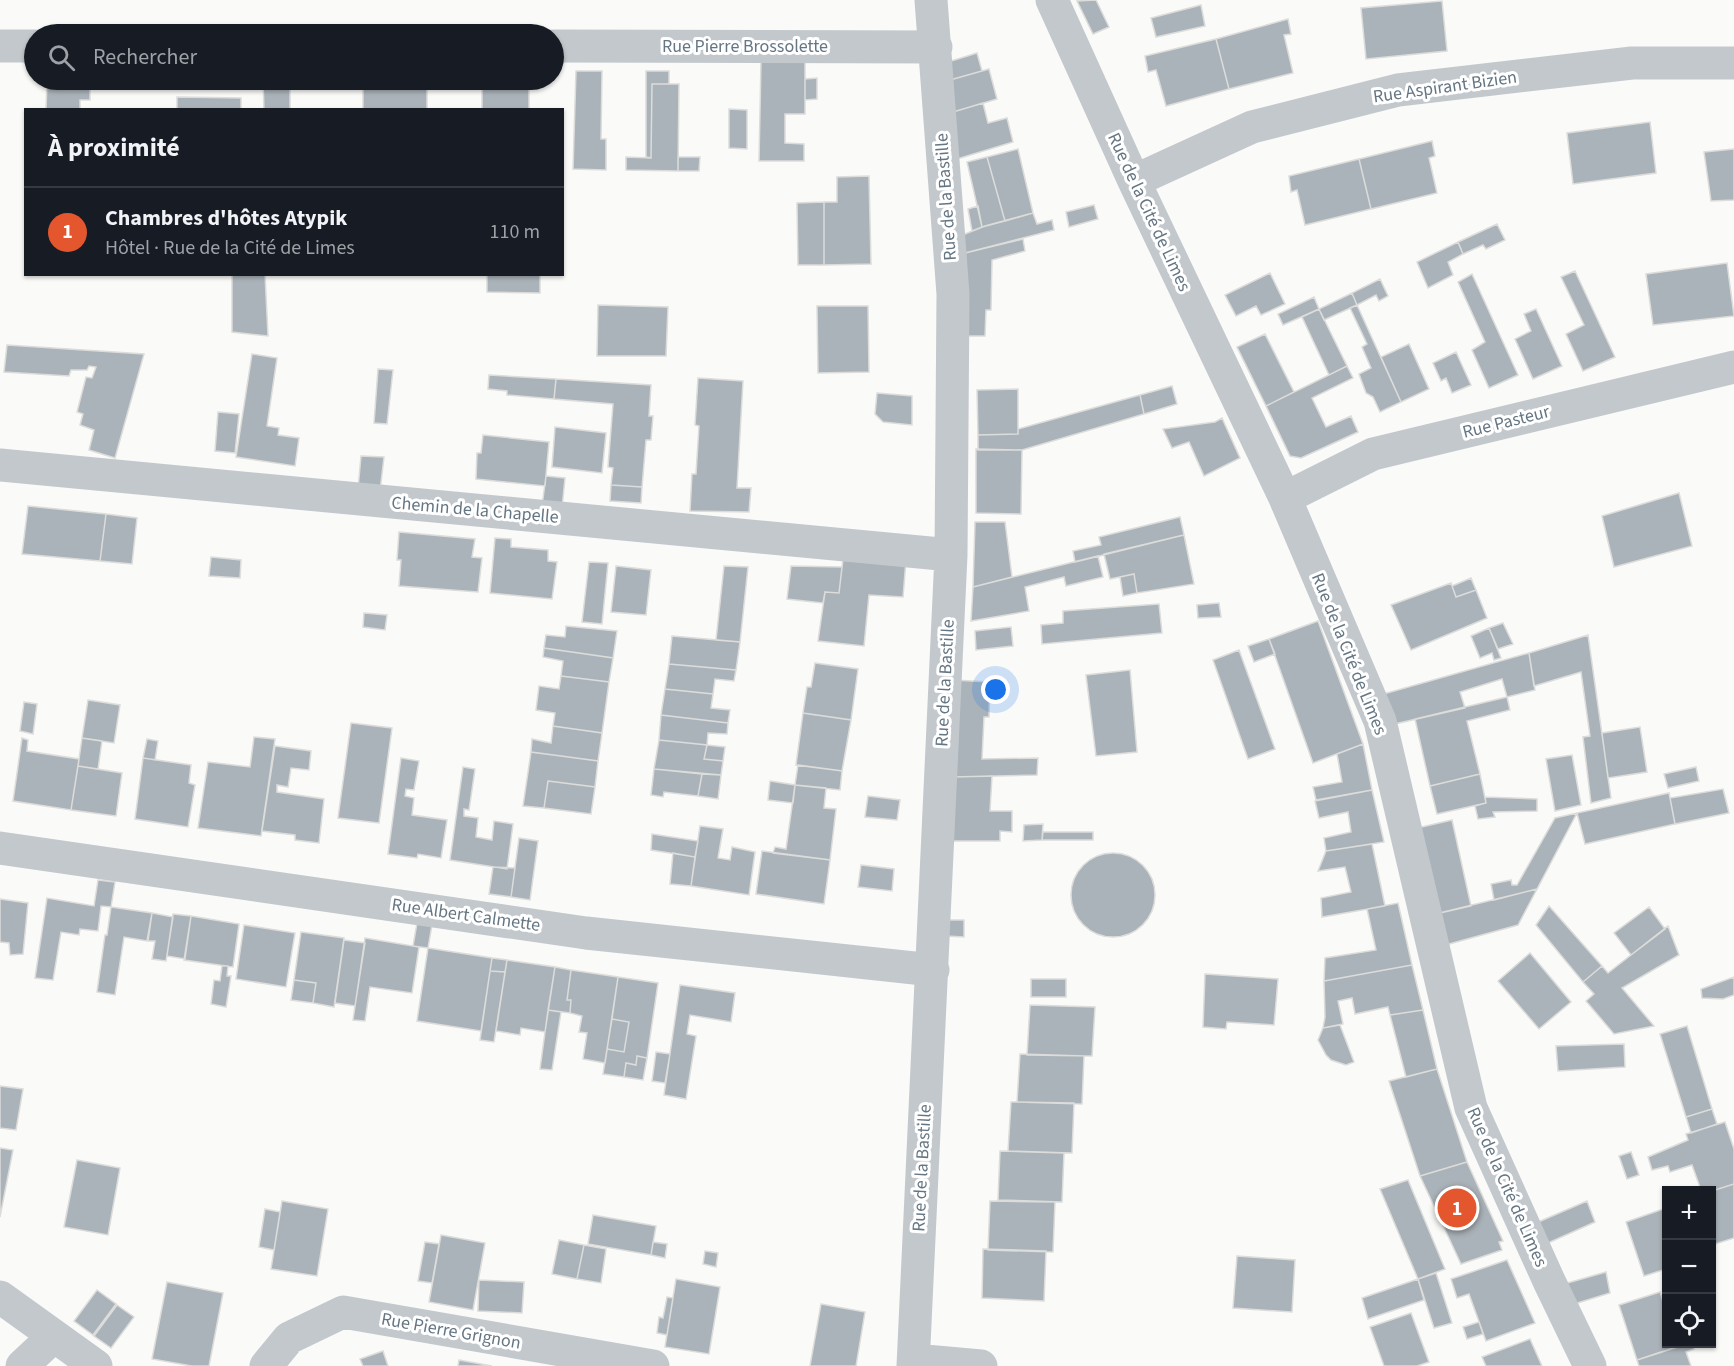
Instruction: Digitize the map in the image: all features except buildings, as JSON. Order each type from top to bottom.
[{"type":"street","name":"Rue de la Bastille","points":[[914,1363],[951,555],[953,294],[931,0]]},
{"type":"street","name":"Rue de la Cité de Limes","points":[[1052,0],[1134,180],[1285,498],[1380,721],[1471,1108],[1590,1366]]},
{"type":"street","points":[[0,46],[24,46]]},
{"type":"street","name":"Rue Pierre Brossolette","points":[[564,46],[936,46]]},
{"type":"street","name":"Rue Aspirant Bizien","points":[[1134,180],[1252,127],[1398,90],[1632,63],[1734,63]]},
{"type":"street","name":"Rue Pasteur","points":[[1285,498],[1373,454],[1734,367]]},
{"type":"street","name":"Chemin de la Chapelle","points":[[0,465],[951,555]]},
{"type":"street","name":"Rue Albert Calmette","points":[[0,848],[586,933],[933,970]]},
{"type":"street","points":[[0,1297],[96,1366]]},
{"type":"street","name":"Rue Pierre Grignon","points":[[266,1366],[289,1338],[343,1312],[653,1366]]},
{"type":"street","points":[[22,1366],[54,1336]]},
{"type":"street","points":[[914,1363],[981,1366]]},
{"type":"place","name":"Chambres d'hôtes Atypik","points":[[1457,1208]]}]
